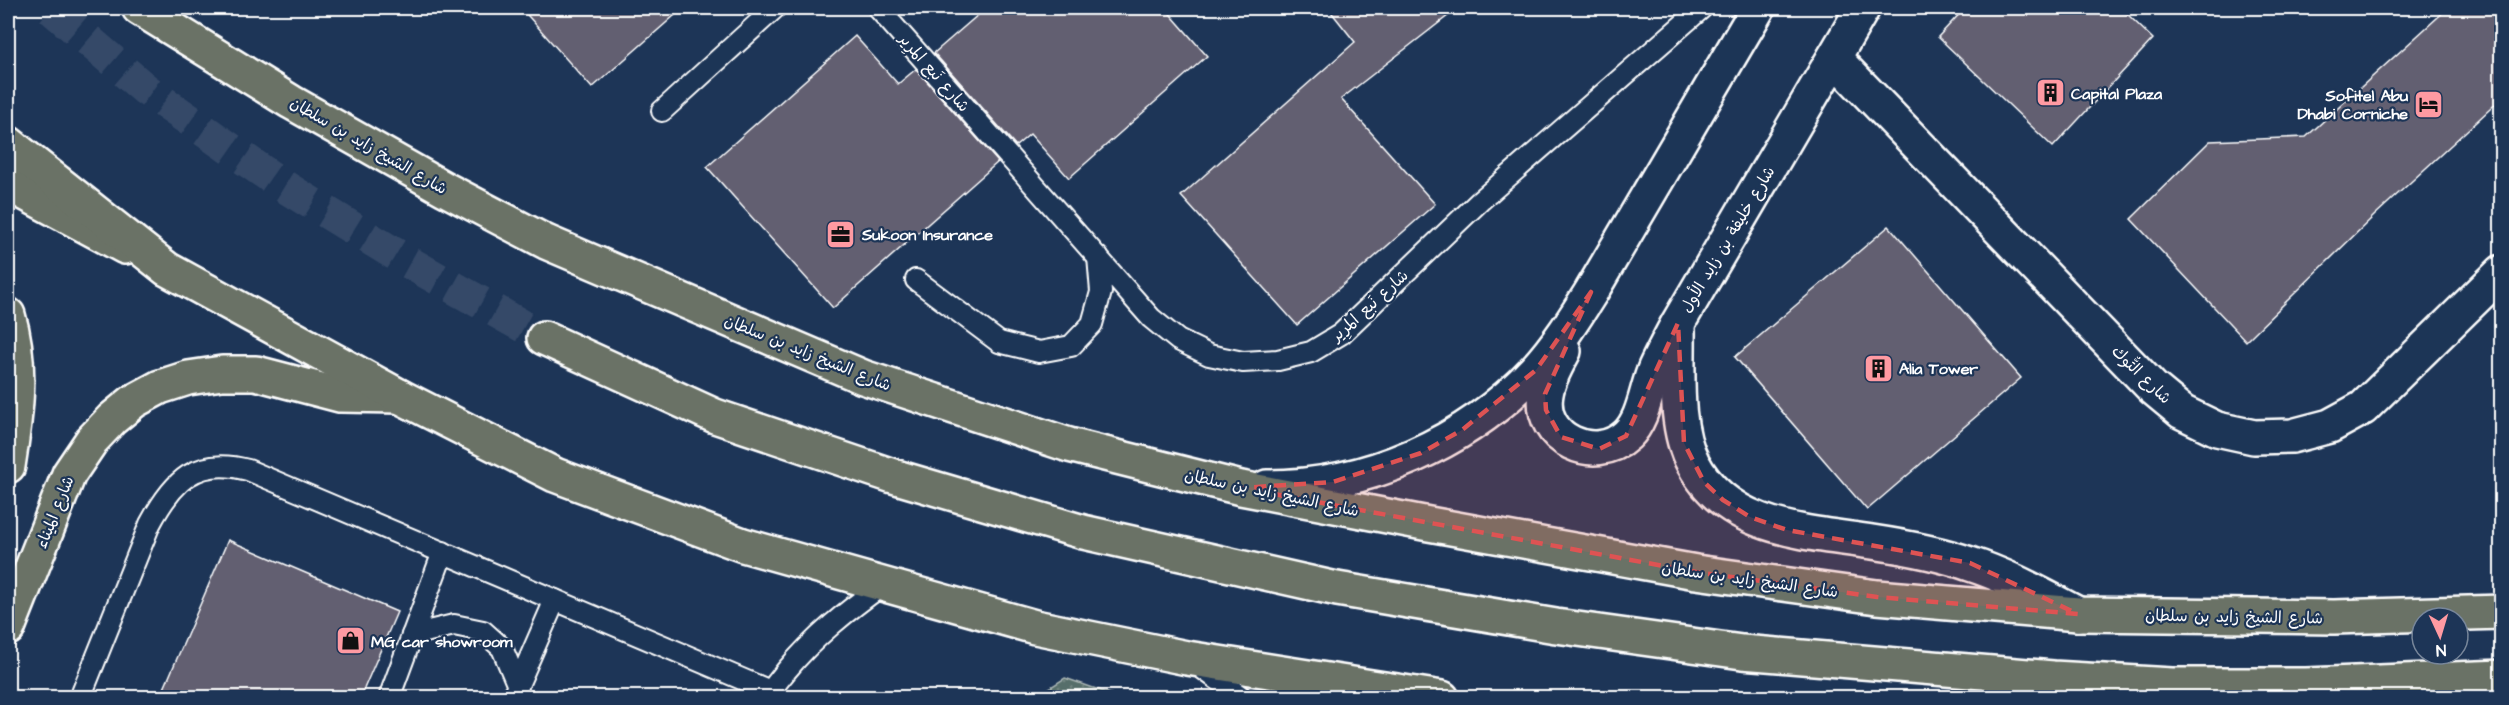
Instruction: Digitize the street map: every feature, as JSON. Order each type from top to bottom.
[{"type":"main road","name":"شارع الشيخ زايد بن سلطان","points":[[140,8],[291,102],[445,189],[546,242],[863,377],[1068,445],[1241,488],[1429,524],[1696,572],[1877,597],[2078,614],[2334,617],[2502,612]]},
{"type":"main road","points":[[1241,488],[1287,487],[1333,482],[1378,470],[1421,453],[1462,430],[1500,403],[1536,369],[1565,332],[1591,292],[1758,8]]},
{"type":"main road","name":"شارع خليفة بن زايد الأول","points":[[1863,8],[1678,323],[1679,396],[1684,443],[1704,482],[1723,500],[1750,517],[1787,530],[1874,542],[1970,563],[2021,585],[2078,614]]},
{"type":"main road","name":"شارع التُّوك","points":[[1834,58],[2153,388],[2182,412],[2217,429],[2254,437],[2292,436],[2338,422],[2363,408],[2502,272]]},
{"type":"main road","points":[[8,143],[167,269]]},
{"type":"main road","points":[[8,184],[399,396],[555,476],[743,545],[1035,627],[1187,658],[1442,698]]},
{"type":"main road","points":[[1591,292],[1545,394],[1546,410],[1552,426],[1560,437],[1572,444],[1599,449],[1613,445],[1634,427],[1655,369],[1678,323]]},
{"type":"main road","points":[[8,315],[17,364],[18,397],[8,466]]},
{"type":"main road","points":[[544,338],[715,416],[893,476],[1083,532],[1337,589],[1556,626],[1743,652],[2053,678],[2172,685],[2306,685],[2502,677]]},
{"type":"main road","name":"شارع الميناء","points":[[8,628],[69,474],[92,440],[112,418],[134,401],[160,387],[188,378],[222,373],[256,373],[340,394],[399,396]]},
{"type":"lane","points":[[662,111],[775,8]]},
{"type":"lane","name":"شارع نَبع المرِير","points":[[878,8],[1151,318],[1178,340],[1209,355],[1243,362],[1278,360],[1311,352],[1341,334],[1480,201],[1702,8]]},
{"type":"lane","points":[[915,280],[999,342],[1039,352],[1071,346],[1092,324],[1101,292],[1098,257]]},
{"type":"lane","points":[[80,698],[150,524],[164,498],[175,485],[200,469],[230,465],[248,470],[555,600],[770,695],[795,661],[822,633],[884,584]]},
{"type":"lane","points":[[389,698],[443,552]]},
{"type":"lane","points":[[515,692],[555,600]]},
{"type":"lane","points":[[412,635],[454,625],[483,631],[502,648],[515,692]]},
{"type":"lane","points":[[1187,658],[1243,698]]},
{"type":"highlighted area","points":[[1591,292],[1545,394],[1546,410],[1561,437],[1599,449],[1626,436],[1678,323],[1684,443],[1704,482],[1723,500],[1750,517],[1787,530],[1970,563],[2078,614],[1877,597],[1696,572],[1241,488],[1333,482],[1421,453],[1462,430],[1536,370]]},
{"type":"green space","points":[[1065,678],[1119,697],[1035,697]]},
{"type":"building","points":[[521,8],[683,8],[592,88]]},
{"type":"building","points":[[986,8],[1165,8],[1207,56],[1069,178],[1030,134],[1016,146],[934,53]]},
{"type":"building","points":[[1328,8],[1458,8],[1341,99],[1435,204],[1297,325],[1181,196],[1355,42]]},
{"type":"building","name":"Capital Plaza","points":[[1965,8],[2121,8],[2153,39],[2053,147],[1938,37]]},
{"type":"building","points":[[2448,8],[2502,8],[2502,98],[2375,215],[2246,341],[2131,219],[2210,141],[2306,137]]},
{"type":"building","points":[[855,36],[898,84],[916,69],[998,162],[833,308],[707,167]]},
{"type":"building","name":"Alia Tower","points":[[1889,226],[2021,378],[1867,510],[1735,357]]},
{"type":"building","points":[[228,540],[397,612],[360,698],[160,698]]},
{"type":"tunnel","points":[[51,8],[145,89],[282,185],[408,262],[544,338]]},
{"type":"place","name":"Capital Plaza","points":[[2050,93]]},
{"type":"place","name":"Sofitel Abu Dhabi Corniche","points":[[2429,104]]},
{"type":"place","name":"Sukoon Insurance","points":[[841,234]]},
{"type":"place","name":"Alia Tower","points":[[1878,368]]},
{"type":"place","name":"MG car showroom","points":[[350,641]]}]
